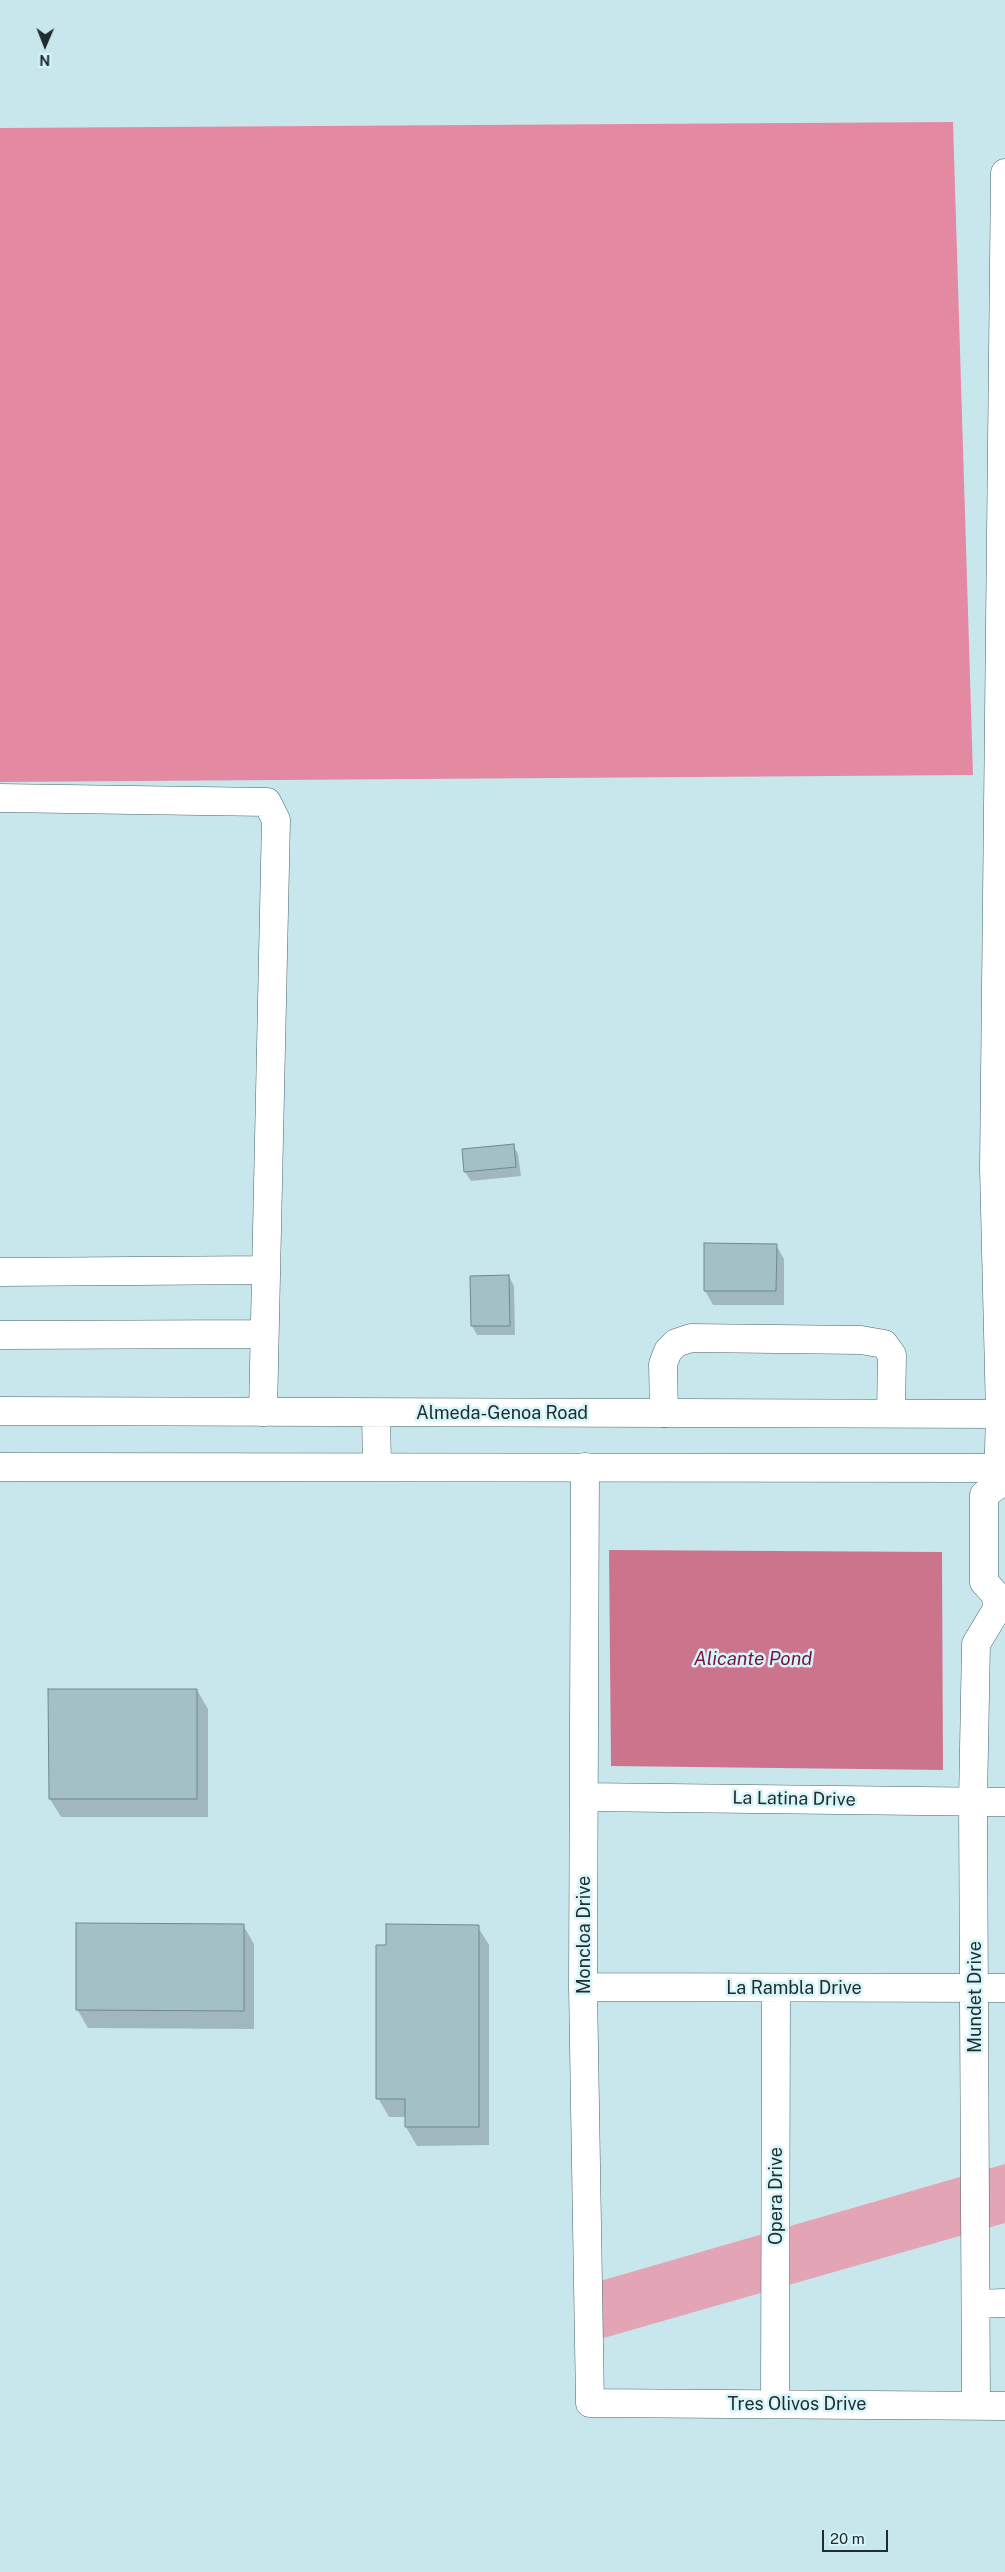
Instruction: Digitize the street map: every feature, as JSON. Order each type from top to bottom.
[{"type":"street","points":[[0,1467],[585,1468],[1002,1478],[1002,1414],[994,1168],[1002,776],[1005,173]]},
{"type":"street","points":[[0,798],[267,802],[276,820],[263,1412]]},
{"type":"street","points":[[0,1272],[266,1270]]},
{"type":"street","points":[[0,1335],[264,1334]]},
{"type":"street","points":[[664,1413],[663,1364],[668,1351],[676,1343],[691,1338],[861,1340],[884,1344],[892,1355],[891,1413]]},
{"type":"street","name":"Almeda-Genoa Road","points":[[0,1411],[1002,1414]]},
{"type":"street","points":[[376,1413],[377,1467]]},
{"type":"street","name":"Moncloa Drive","points":[[585,1468],[583,1988],[590,2403]]},
{"type":"street","name":"Mundet Drive","points":[[976,2405],[973,1801],[976,1644],[1001,1600],[984,1582],[995,1537],[984,1495],[1002,1478]]},
{"type":"street","name":"La Latina Drive","points":[[584,1797],[1005,1802]]},
{"type":"street","name":"La Rambla Drive","points":[[583,1988],[1005,1988]]},
{"type":"street","name":"Opera Drive","points":[[775,2404],[776,1988]]},
{"type":"street","points":[[976,2304],[1005,2303]]},
{"type":"street","name":"Tres Olivos Drive","points":[[590,2403],[1005,2406]]},
{"type":"shaded area","points":[[953,122],[973,775],[0,782],[0,128]]},
{"type":"shaded area","points":[[1005,2164],[1005,2223],[600,2339],[600,2281]]},
{"type":"water","name":"Alicante Pond","points":[[609,1550],[942,1552],[943,1770],[611,1766]]},
{"type":"building","points":[[514,1144],[516,1167],[464,1172],[462,1149]]},
{"type":"building","points":[[704,1243],[777,1244],[776,1291],[704,1291]]},
{"type":"building","points":[[509,1275],[510,1326],[471,1326],[470,1276]]},
{"type":"building","points":[[48,1689],[197,1689],[197,1799],[49,1799]]},
{"type":"building","points":[[76,1923],[244,1924],[244,2011],[76,2010]]},
{"type":"building","points":[[386,1924],[479,1925],[479,2127],[405,2127],[405,2099],[376,2099],[376,1945],[386,1945]]}]
